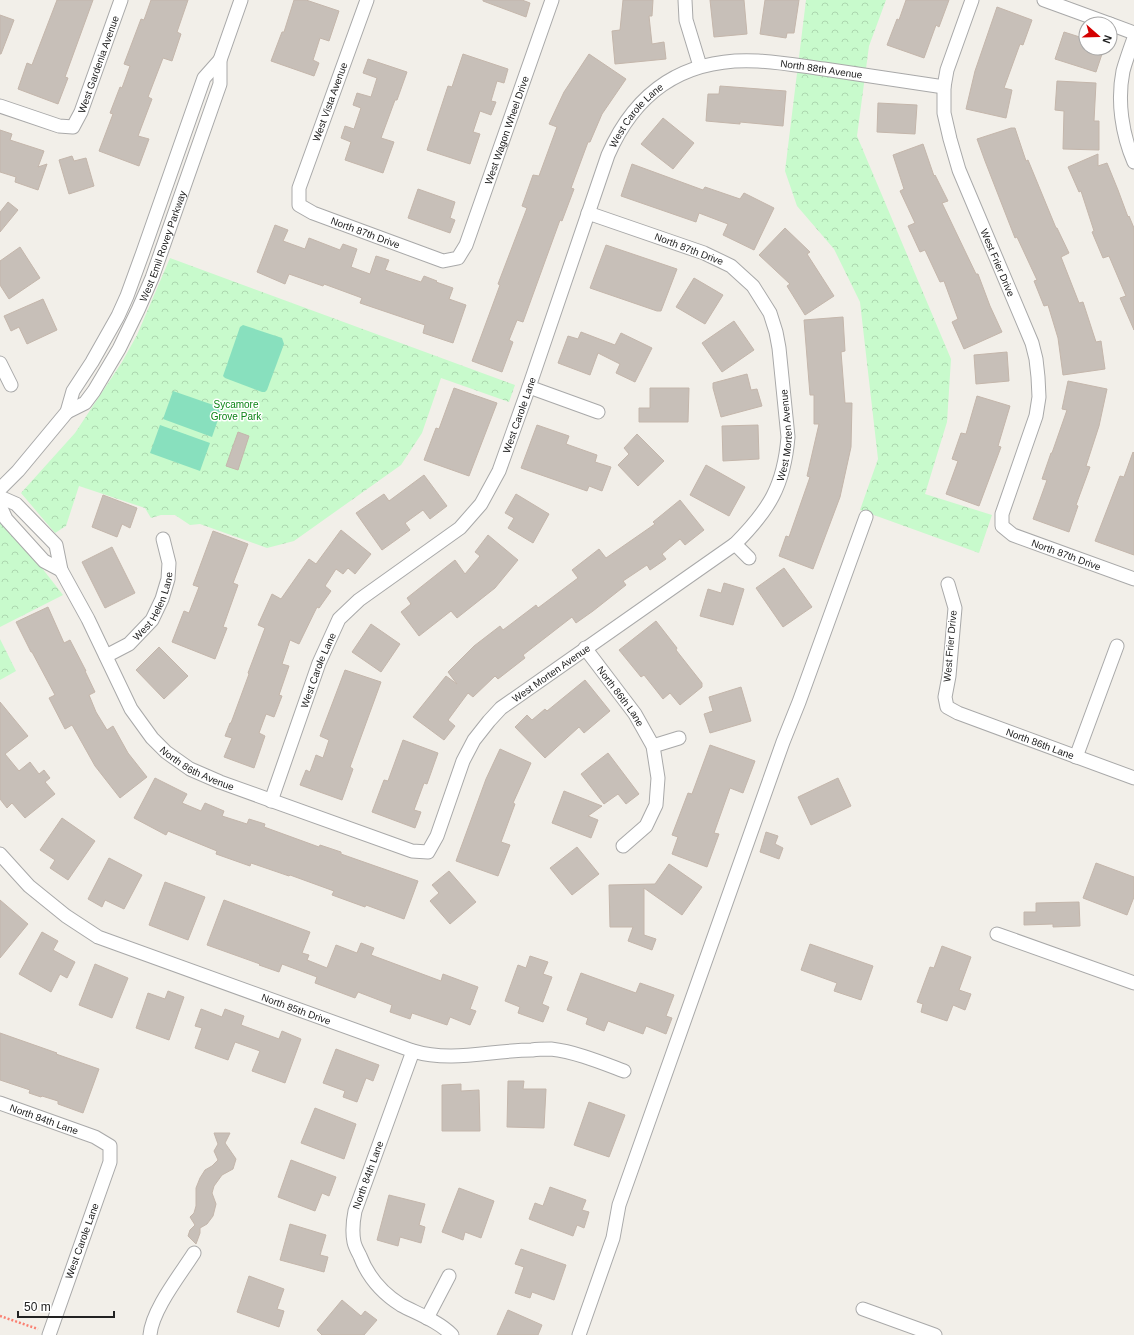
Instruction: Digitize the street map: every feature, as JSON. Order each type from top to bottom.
[{"type":"street","name":"West Gardenia Avenue","points":[[0,106],[59,126],[73,127],[81,112],[121,0]]},
{"type":"street","name":"West Emil Rovey Parkway","points":[[0,489],[37,450],[67,412],[73,391],[92,362],[128,296],[204,78],[220,60],[241,0]]},
{"type":"street","name":"West Vista Avenue","points":[[299,205],[299,188],[367,0]]},
{"type":"street","name":"West Wagon Wheel Drive","points":[[458,258],[466,245],[552,0]]},
{"type":"street","points":[[685,0],[686,20],[700,66]]},
{"type":"street","name":"West Frier Drive","points":[[972,0],[947,70],[944,87],[944,113],[959,170],[1032,342],[1036,359],[1039,397],[1036,416],[1002,514],[1002,526]]},
{"type":"street","points":[[1044,0],[1088,16]]},
{"type":"street","points":[[1118,27],[1134,33]]},
{"type":"street","points":[[1134,38],[1123,70],[1120,92],[1122,121],[1134,162]]},
{"type":"street","name":"North 88th Avenue","points":[[700,66],[724,62],[757,61],[944,87]]},
{"type":"street","name":"West Carole Lane","points":[[271,801],[319,663],[339,619],[359,600],[460,528],[481,504],[499,470],[529,388],[615,138],[626,120],[643,101],[661,86],[700,66]]},
{"type":"street","name":"North 87th Drive","points":[[299,205],[313,213],[443,260],[458,258]]},
{"type":"street","name":"North 87th Drive","points":[[588,213],[704,253],[731,266],[753,286],[770,313]]},
{"type":"street","name":"West Morten Avenue","points":[[428,852],[437,836],[463,760],[474,740],[501,708],[735,544],[766,509],[783,471],[788,437],[779,348],[770,313]]},
{"type":"street","points":[[0,363],[11,385]]},
{"type":"street","points":[[529,388],[598,412]]},
{"type":"street","name":"North 86th Avenue","points":[[0,497],[16,504],[56,545],[61,570],[88,618],[131,709],[152,738],[166,752],[190,769],[220,782],[412,851],[428,852]]},
{"type":"street","points":[[0,506],[6,519],[44,561],[61,570]]},
{"type":"street","points":[[579,1335],[613,1238],[618,1205],[782,742],[866,517]]},
{"type":"street","name":"North 87th Drive","points":[[1002,526],[1013,535],[1134,579]]},
{"type":"street","name":"West Helen Lane","points":[[106,656],[129,644],[152,620],[162,599],[168,579],[169,563],[163,539]]},
{"type":"street","points":[[735,544],[749,558]]},
{"type":"street","name":"West Frier Drive","points":[[948,584],[955,608],[949,676],[945,697],[948,707]]},
{"type":"street","points":[[1076,758],[1117,646]]},
{"type":"street","name":"North 86th Lane","points":[[586,648],[635,714],[652,746],[658,778],[656,805],[646,826],[623,846]]},
{"type":"street","name":"North 86th Lane","points":[[948,707],[958,713],[1076,758],[1134,778]]},
{"type":"street","points":[[652,746],[679,738]]},
{"type":"street","name":"North 85th Drive","points":[[0,854],[29,886],[66,916],[98,937],[413,1051],[426,1055],[448,1057],[468,1056],[511,1050],[550,1049],[587,1057],[624,1070]]},
{"type":"street","points":[[997,934],[1134,983]]},
{"type":"street","name":"North 84th Lane","points":[[413,1051],[355,1211],[352,1227],[354,1242],[363,1264],[374,1282],[382,1291],[400,1304],[447,1330],[452,1335]]},
{"type":"street","name":"North 84th Lane","points":[[0,1103],[95,1137],[110,1146]]},
{"type":"street","name":"West Carole Lane","points":[[49,1334],[110,1162],[110,1146]]},
{"type":"street","points":[[150,1335],[150,1327],[160,1305],[194,1253]]},
{"type":"street","points":[[427,1318],[449,1276]]},
{"type":"street","points":[[863,1309],[935,1335]]},
{"type":"path","points":[[0,1316],[49,1334]]},
{"type":"green space","points":[[806,0],[886,0],[869,46],[857,136],[951,359],[947,422],[925,494],[992,515],[979,553],[860,510],[878,459],[860,302],[834,249],[797,206],[785,171]]},
{"type":"green space","name":"Sycamore Grove Park","points":[[170,258],[515,385],[509,402],[441,378],[422,433],[401,465],[294,541],[267,548],[200,524],[190,525],[175,515],[161,515],[151,518],[145,508],[79,486],[66,526],[55,533],[21,493],[75,433],[122,362],[137,335]]},
{"type":"green space","points":[[243,325],[282,338],[284,344],[265,392],[223,376],[240,327]]},
{"type":"green space","points":[[173,391],[222,408],[212,437],[163,419]]},
{"type":"green space","points":[[160,425],[210,443],[200,471],[150,453]]},
{"type":"green space","points":[[0,519],[31,554],[63,595],[0,627]]},
{"type":"green space","points":[[0,639],[16,671],[0,680]]},
{"type":"building","points":[[57,0],[93,0],[65,77],[68,78],[58,104],[18,89],[27,63],[32,65]]},
{"type":"building","points":[[151,0],[188,0],[177,32],[181,34],[172,61],[163,58],[148,97],[152,99],[138,136],[149,139],[139,166],[99,151],[113,114],[110,113],[120,87],[122,88],[130,66],[124,64],[141,19],[144,20]]},
{"type":"building","points":[[294,0],[306,0],[339,11],[329,41],[320,38],[313,60],[319,63],[314,76],[271,61],[282,32],[284,32]]},
{"type":"building","points":[[483,0],[522,0],[530,3],[526,17]]},
{"type":"building","points":[[623,0],[653,0],[652,16],[649,16],[652,44],[664,42],[666,59],[615,64],[612,31],[620,30]]},
{"type":"building","points":[[710,0],[744,0],[747,34],[714,37]]},
{"type":"building","points":[[765,0],[799,0],[794,33],[787,33],[786,38],[760,34]]},
{"type":"building","points":[[906,0],[949,0],[939,27],[936,25],[924,58],[887,45],[897,19],[899,20]]},
{"type":"building","points":[[997,7],[1032,20],[1023,45],[1020,44],[1004,88],[1012,90],[1006,118],[966,109],[975,71]]},
{"type":"building","points":[[0,15],[14,20],[1,54],[0,54]]},
{"type":"building","points":[[1064,32],[1078,36],[1078,56],[1101,56],[1096,72],[1055,59]]},
{"type":"building","points":[[463,54],[508,69],[504,83],[497,81],[491,101],[496,102],[491,115],[480,111],[473,132],[480,134],[470,164],[427,150],[448,86],[452,87]]},
{"type":"building","points":[[589,54],[626,79],[602,114],[590,142],[588,142],[571,188],[574,189],[562,221],[560,220],[523,322],[517,320],[509,340],[513,342],[502,372],[472,361],[500,285],[498,284],[527,208],[522,206],[533,175],[539,176],[557,127],[549,124],[564,92]]},
{"type":"building","points":[[368,59],[407,72],[381,138],[394,142],[383,173],[345,160],[351,142],[341,138],[345,126],[354,129],[361,108],[353,105],[357,93],[371,97],[377,78],[363,73]]},
{"type":"building","points":[[1057,81],[1096,83],[1094,121],[1099,121],[1099,150],[1063,149],[1064,111],[1055,110]]},
{"type":"building","points":[[720,86],[786,91],[783,126],[740,122],[740,124],[706,121],[708,94],[719,94]]},
{"type":"building","points":[[878,103],[917,105],[915,134],[877,132]]},
{"type":"building","points":[[663,118],[694,143],[673,169],[641,144]]},
{"type":"building","points":[[1015,128],[1026,161],[1028,160],[1056,228],[1069,253],[1061,257],[1079,303],[1083,302],[1096,342],[1101,341],[1105,369],[1063,375],[1058,338],[1048,305],[1044,306],[1034,281],[1037,280],[1017,237],[1015,238],[977,139]]},
{"type":"building","points":[[0,130],[12,134],[10,140],[44,151],[38,167],[47,164],[38,190],[15,182],[16,177],[0,172]]},
{"type":"building","points":[[923,144],[934,176],[935,175],[948,201],[942,203],[976,274],[978,274],[1002,332],[964,349],[952,322],[958,319],[944,281],[940,282],[925,250],[920,252],[908,226],[915,223],[900,191],[904,189],[893,155]]},
{"type":"building","points":[[1098,154],[1098,166],[1107,163],[1128,217],[1129,216],[1134,228],[1134,330],[1120,298],[1126,296],[1109,256],[1103,258],[1092,232],[1094,231],[1081,191],[1079,192],[1068,167]]},
{"type":"building","points":[[72,156],[74,161],[86,158],[94,186],[69,194],[59,160]]},
{"type":"building","points":[[632,164],[703,190],[705,187],[740,199],[744,193],[774,208],[754,250],[723,235],[728,224],[699,213],[696,222],[621,196]]},
{"type":"building","points":[[418,189],[455,202],[450,218],[455,220],[450,233],[408,218]]},
{"type":"building","points":[[8,202],[18,210],[0,232],[0,212]]},
{"type":"building","points":[[275,225],[288,230],[283,241],[305,249],[309,238],[340,250],[343,244],[357,249],[351,267],[370,274],[376,256],[389,260],[385,270],[421,282],[424,276],[453,288],[449,299],[466,305],[453,343],[423,333],[425,325],[360,303],[362,298],[324,284],[323,286],[289,274],[285,284],[257,272]]},
{"type":"building","points":[[785,228],[810,252],[807,254],[834,296],[805,315],[787,286],[790,284],[759,255]]},
{"type":"building","points":[[606,245],[677,269],[661,311],[657,311],[590,288]]},
{"type":"building","points":[[20,247],[40,278],[9,299],[0,285],[0,261]]},
{"type":"building","points":[[694,278],[723,295],[705,324],[676,307]]},
{"type":"building","points":[[43,299],[57,330],[27,344],[19,327],[11,331],[4,316]]},
{"type":"building","points":[[843,317],[845,351],[841,352],[845,403],[852,403],[851,447],[840,497],[813,569],[779,556],[786,536],[789,537],[810,477],[807,476],[819,424],[814,424],[814,395],[810,395],[804,320]]},
{"type":"building","points":[[734,321],[754,350],[722,372],[702,343]]},
{"type":"building","points":[[581,332],[615,345],[621,333],[652,348],[635,382],[616,373],[620,364],[598,353],[590,375],[558,363],[568,336],[578,339]]},
{"type":"building","points":[[1007,352],[1009,381],[976,384],[974,355]]},
{"type":"building","points":[[747,374],[751,390],[757,389],[762,406],[721,417],[713,383]]},
{"type":"building","points":[[1068,381],[1107,389],[1099,426],[1086,466],[1090,467],[1076,505],[1078,506],[1069,532],[1033,519],[1047,480],[1042,479],[1067,410],[1062,409]]},
{"type":"building","points":[[454,388],[497,403],[469,476],[424,460],[436,428],[439,429]]},
{"type":"building","points":[[650,388],[689,388],[688,422],[639,422],[639,408],[650,408]]},
{"type":"building","points":[[977,396],[1010,406],[998,446],[1001,447],[979,506],[946,494],[958,461],[952,459],[961,433],[966,434]]},
{"type":"building","points":[[537,425],[569,436],[566,444],[597,455],[595,462],[611,467],[602,491],[589,486],[587,491],[521,468]]},
{"type":"building","points":[[758,425],[759,459],[723,461],[722,426]]},
{"type":"building","points":[[238,432],[249,436],[238,470],[226,466]]},
{"type":"building","points":[[637,434],[664,461],[638,486],[618,465],[629,454],[624,448]]},
{"type":"building","points":[[1133,452],[1134,555],[1095,541],[1120,476],[1124,477]]},
{"type":"building","points":[[706,465],[745,487],[729,516],[690,495]]},
{"type":"building","points":[[424,475],[447,506],[430,519],[423,510],[405,523],[410,530],[382,550],[356,513],[384,494],[389,501]]},
{"type":"building","points":[[516,494],[549,514],[533,543],[508,528],[514,518],[505,513]]},
{"type":"building","points":[[103,495],[137,508],[130,528],[122,524],[117,537],[92,527]]},
{"type":"building","points":[[680,500],[704,530],[685,545],[680,539],[662,554],[666,559],[650,570],[647,565],[623,581],[626,585],[576,623],[572,617],[523,655],[525,658],[498,679],[495,676],[473,697],[468,693],[448,720],[455,726],[444,740],[413,717],[446,676],[457,684],[448,672],[474,646],[500,626],[503,630],[536,605],[538,608],[578,578],[572,570],[599,549],[606,558],[655,524],[653,522]]},
{"type":"building","points":[[341,530],[371,554],[355,574],[348,568],[343,574],[336,569],[325,586],[331,591],[319,608],[317,607],[299,644],[290,640],[282,664],[289,666],[279,695],[282,696],[274,717],[266,714],[259,733],[265,736],[254,768],[224,757],[232,738],[225,736],[265,628],[258,625],[272,594],[281,599],[309,559],[316,564]]},
{"type":"building","points":[[213,531],[248,544],[233,583],[238,585],[223,627],[227,628],[215,659],[172,642],[184,611],[189,613],[199,587],[193,585]]},
{"type":"building","points":[[488,535],[518,560],[495,588],[457,618],[451,611],[419,636],[401,612],[411,604],[407,598],[455,560],[465,574],[480,556],[475,552]]},
{"type":"building","points":[[112,547],[135,593],[105,608],[82,562]]},
{"type":"building","points":[[784,568],[812,607],[783,627],[756,588]]},
{"type":"building","points":[[724,583],[744,589],[733,625],[700,616],[708,589],[721,593]]},
{"type":"building","points":[[48,607],[64,643],[70,640],[86,671],[95,692],[89,695],[96,712],[107,730],[113,726],[128,753],[147,777],[120,798],[95,766],[72,725],[65,729],[49,698],[55,695],[16,622]]},
{"type":"building","points":[[656,621],[677,648],[676,650],[702,683],[702,687],[680,705],[670,693],[663,699],[644,675],[641,677],[619,650]]},
{"type":"building","points":[[371,624],[400,644],[381,672],[352,652]]},
{"type":"building","points":[[159,647],[188,676],[164,699],[136,670]]},
{"type":"building","points":[[345,670],[381,682],[350,767],[353,769],[342,800],[300,785],[306,770],[310,772],[316,755],[323,758],[329,740],[320,736]]},
{"type":"building","points":[[585,680],[610,711],[584,733],[579,727],[545,758],[515,727],[527,715],[532,720],[545,709],[547,711]]},
{"type":"building","points":[[741,687],[751,721],[710,733],[704,714],[713,711],[709,697]]},
{"type":"building","points":[[0,702],[28,736],[5,754],[19,771],[30,762],[39,774],[44,770],[50,778],[45,782],[55,794],[25,818],[12,803],[7,808],[0,799]]},
{"type":"building","points":[[403,740],[438,753],[427,784],[424,783],[414,810],[421,812],[415,828],[372,812],[384,780],[388,781]]},
{"type":"building","points":[[710,745],[755,761],[743,793],[730,788],[714,833],[719,834],[707,867],[672,854],[678,837],[672,835],[688,793],[692,794]]},
{"type":"building","points":[[500,749],[531,763],[513,803],[515,804],[501,842],[510,845],[498,876],[456,861],[486,779]]},
{"type":"building","points":[[608,753],[639,794],[626,804],[618,794],[604,804],[581,774]]},
{"type":"building","points":[[155,778],[187,794],[182,803],[201,811],[205,803],[224,811],[222,816],[247,824],[249,819],[265,824],[264,827],[319,847],[320,845],[341,852],[341,854],[418,881],[404,919],[366,905],[365,907],[332,895],[334,891],[290,875],[289,876],[251,863],[250,866],[216,854],[217,851],[168,831],[166,835],[134,818]]},
{"type":"building","points":[[838,778],[851,806],[811,825],[798,797]]},
{"type":"building","points":[[564,791],[602,806],[588,816],[598,820],[591,838],[552,823]]},
{"type":"building","points":[[62,818],[95,841],[68,880],[50,868],[55,860],[40,850]]},
{"type":"building","points":[[766,832],[778,836],[775,844],[783,848],[779,859],[760,852]]},
{"type":"building","points":[[577,847],[599,874],[572,895],[550,868]]},
{"type":"building","points":[[109,858],[142,875],[124,909],[105,900],[102,907],[88,899]]},
{"type":"building","points":[[1096,863],[1134,877],[1134,897],[1127,915],[1083,898]]},
{"type":"building","points":[[669,864],[702,887],[682,915],[644,888],[644,935],[656,939],[652,950],[628,941],[633,927],[610,927],[609,885],[655,884]]},
{"type":"building","points":[[449,871],[476,902],[450,924],[430,901],[439,893],[432,885]]},
{"type":"building","points":[[165,882],[205,897],[188,940],[149,925]]},
{"type":"building","points":[[0,900],[28,924],[0,958]]},
{"type":"building","points":[[224,900],[310,932],[302,953],[309,955],[307,960],[327,968],[336,945],[357,953],[361,943],[374,948],[371,955],[441,981],[443,974],[478,987],[470,1009],[476,1011],[470,1025],[450,1017],[447,1025],[412,1013],[410,1019],[390,1012],[392,1005],[358,992],[355,998],[315,983],[317,977],[282,964],[279,972],[207,945]]},
{"type":"building","points":[[1079,902],[1080,926],[1053,927],[1053,924],[1024,925],[1024,912],[1036,912],[1036,903]]},
{"type":"building","points":[[42,932],[58,941],[53,950],[75,962],[67,978],[60,974],[51,992],[19,974]]},
{"type":"building","points":[[810,944],[873,966],[861,1000],[834,991],[837,983],[801,970]]},
{"type":"building","points":[[942,946],[971,957],[959,990],[971,994],[965,1010],[953,1005],[947,1021],[921,1012],[923,1004],[917,1002],[930,967],[934,968]]},
{"type":"building","points":[[530,956],[548,962],[543,974],[552,977],[542,1004],[549,1007],[543,1022],[518,1013],[520,1007],[505,1001],[518,965],[526,968]]},
{"type":"building","points":[[95,964],[128,978],[112,1018],[79,1005]]},
{"type":"building","points":[[581,973],[636,993],[640,983],[674,995],[666,1016],[672,1018],[666,1034],[646,1026],[643,1034],[608,1021],[604,1031],[586,1024],[588,1018],[567,1010]]},
{"type":"building","points":[[168,991],[184,997],[169,1040],[136,1028],[148,993],[165,999]]},
{"type":"building","points":[[201,1009],[222,1017],[225,1009],[244,1016],[241,1025],[279,1039],[282,1031],[301,1039],[285,1083],[252,1071],[260,1051],[235,1042],[228,1060],[195,1048],[202,1028],[195,1026]]},
{"type":"building","points":[[0,1033],[99,1069],[83,1113],[58,1104],[58,1101],[29,1093],[30,1090],[0,1080]]},
{"type":"building","points":[[336,1049],[379,1065],[373,1081],[366,1078],[357,1102],[343,1097],[345,1091],[323,1083]]},
{"type":"building","points":[[508,1081],[524,1081],[523,1089],[546,1089],[544,1128],[507,1127]]},
{"type":"building","points":[[461,1084],[461,1091],[479,1090],[480,1131],[442,1131],[442,1085]]},
{"type":"building","points":[[589,1102],[625,1115],[609,1157],[574,1145]]},
{"type":"building","points":[[315,1108],[356,1124],[344,1159],[301,1143]]},
{"type":"building","points":[[214,1133],[230,1133],[225,1143],[236,1159],[233,1169],[222,1175],[214,1186],[212,1193],[216,1204],[213,1216],[207,1224],[200,1228],[200,1233],[196,1244],[188,1236],[190,1230],[195,1225],[190,1217],[194,1213],[196,1206],[196,1188],[200,1178],[205,1170],[218,1160],[214,1151],[218,1144]]},
{"type":"building","points":[[291,1160],[336,1177],[329,1196],[322,1193],[315,1211],[278,1197]]},
{"type":"building","points":[[550,1187],[586,1200],[582,1210],[589,1212],[584,1228],[577,1225],[573,1236],[529,1219],[535,1203],[543,1206]]},
{"type":"building","points":[[459,1188],[494,1201],[481,1238],[465,1232],[463,1240],[442,1232]]},
{"type":"building","points":[[389,1195],[425,1204],[419,1225],[425,1227],[421,1243],[400,1237],[398,1246],[377,1240]]},
{"type":"building","points":[[290,1224],[326,1235],[320,1255],[328,1257],[324,1272],[280,1260]]},
{"type":"building","points":[[521,1249],[566,1265],[554,1300],[532,1292],[530,1298],[515,1293],[524,1267],[515,1264]]},
{"type":"building","points":[[249,1276],[284,1289],[277,1309],[284,1311],[279,1327],[237,1312]]},
{"type":"building","points":[[342,1300],[361,1316],[365,1311],[377,1320],[364,1335],[322,1335],[317,1330]]},
{"type":"building","points":[[508,1310],[542,1325],[538,1335],[497,1335]]}]
